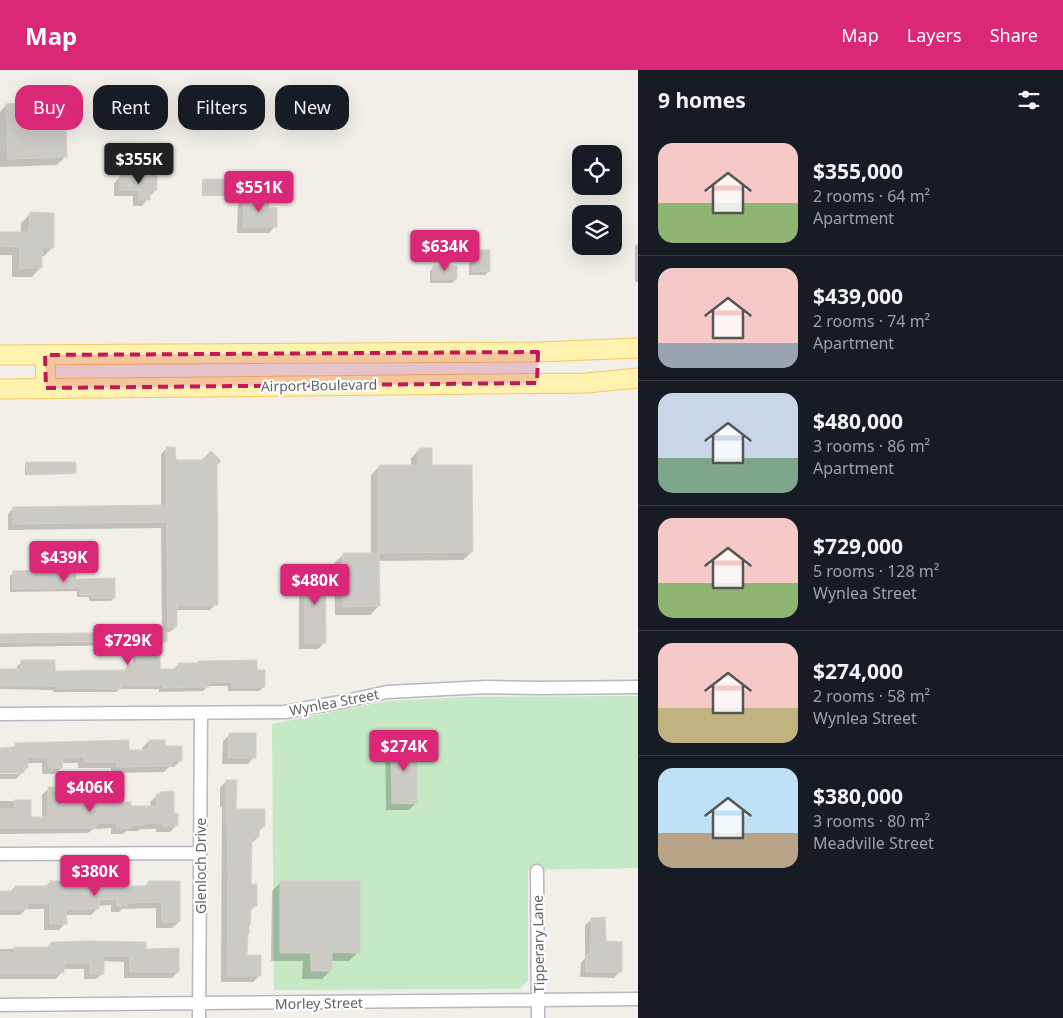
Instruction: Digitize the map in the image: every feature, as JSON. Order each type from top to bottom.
[{"type":"main road","points":[[0,355],[538,352],[638,348]]},
{"type":"main road","points":[[537,383],[538,352]]},
{"type":"main road","points":[[280,353],[280,386]]},
{"type":"main road","points":[[45,355],[46,388]]},
{"type":"main road","name":"Airport Boulevard","points":[[0,389],[587,383],[638,378]]},
{"type":"street","name":"Wynlea Street","points":[[0,714],[285,712],[339,703],[387,692],[486,687],[638,687]]},
{"type":"street","name":"Glenloch Drive","points":[[199,1018],[201,713]]},
{"type":"street","points":[[0,854],[200,853]]},
{"type":"street","name":"Tipperary Lane","points":[[537,871],[538,1018]]},
{"type":"street","name":"Morley Street","points":[[0,1005],[638,998]]},
{"type":"highlighted area","points":[[538,352],[537,383],[46,388],[45,355]]},
{"type":"green space","points":[[638,696],[638,868],[528,870],[528,980],[520,989],[274,990],[272,724],[387,701],[467,697]]},
{"type":"building","points":[[6,104],[15,104],[15,130],[66,130],[67,157],[8,159]]},
{"type":"building","points":[[120,175],[157,175],[157,190],[150,190],[150,200],[139,200],[139,190],[120,190]]},
{"type":"building","points":[[203,179],[227,179],[228,195],[203,195]]},
{"type":"building","points":[[244,197],[269,197],[269,208],[277,208],[277,227],[243,227]]},
{"type":"building","points":[[30,212],[54,213],[54,248],[42,248],[42,268],[20,268],[20,247],[0,246],[0,232],[29,232]]},
{"type":"building","points":[[473,250],[490,250],[490,272],[473,271]]},
{"type":"building","points":[[433,266],[457,266],[457,279],[433,279]]},
{"type":"building","points":[[166,447],[175,447],[176,460],[202,460],[211,451],[221,461],[217,465],[218,605],[177,605],[177,627],[168,627],[167,522],[13,524],[13,507],[167,505]]},
{"type":"building","points":[[419,448],[432,448],[432,465],[472,465],[473,552],[379,553],[379,465],[419,465]]},
{"type":"building","points":[[26,462],[76,462],[76,473],[27,474]]},
{"type":"building","points":[[343,553],[379,553],[380,606],[343,607]]},
{"type":"building","points":[[305,568],[325,568],[326,643],[305,643]]},
{"type":"building","points":[[76,570],[76,579],[115,578],[115,598],[92,598],[92,595],[80,595],[80,588],[13,589],[13,571]]},
{"type":"building","points":[[167,632],[167,641],[160,641],[160,669],[178,669],[178,663],[198,663],[198,661],[257,660],[257,670],[265,670],[265,687],[232,687],[232,682],[209,682],[209,687],[163,688],[163,685],[121,685],[121,689],[0,685],[0,669],[21,669],[21,660],[55,660],[55,671],[127,670],[127,664],[137,664],[137,641],[0,643],[0,634]]},
{"type":"building","points":[[229,733],[256,733],[256,758],[228,758]]},
{"type":"building","points":[[129,740],[129,750],[149,750],[149,740],[165,740],[165,746],[182,746],[182,761],[172,761],[172,766],[117,767],[117,762],[84,762],[84,757],[63,757],[62,768],[48,768],[48,757],[28,757],[28,768],[24,768],[24,773],[0,773],[0,748],[15,747],[15,743]]},
{"type":"building","points":[[391,741],[417,741],[417,804],[392,803]]},
{"type":"building","points":[[226,780],[237,780],[236,809],[265,809],[265,827],[259,826],[259,837],[252,837],[251,884],[257,884],[257,906],[251,907],[247,955],[261,955],[261,976],[227,976],[228,871]]},
{"type":"building","points":[[48,787],[58,787],[59,799],[122,798],[122,802],[131,802],[131,806],[157,806],[156,794],[174,791],[174,813],[178,813],[178,826],[162,826],[162,823],[145,823],[145,825],[131,825],[131,828],[117,828],[117,823],[96,823],[96,828],[0,828],[0,809],[14,809],[14,800],[31,800],[31,817],[48,817]]},
{"type":"building","points":[[50,881],[66,881],[66,887],[87,887],[87,883],[117,883],[117,881],[130,881],[130,886],[148,886],[148,881],[180,881],[180,922],[162,922],[162,902],[127,903],[127,906],[117,906],[117,899],[99,900],[99,909],[66,909],[67,924],[50,924],[50,903],[28,903],[28,909],[0,909],[0,891],[15,891],[15,886],[50,886]]},
{"type":"building","points":[[280,881],[360,881],[360,953],[332,952],[332,971],[311,971],[311,953],[280,953]]},
{"type":"building","points":[[605,917],[606,941],[622,942],[622,972],[586,972],[586,955],[590,955],[592,941],[591,918]]},
{"type":"building","points":[[51,942],[146,942],[146,949],[179,948],[179,972],[130,972],[130,956],[104,956],[104,974],[90,974],[90,963],[64,963],[64,973],[0,973],[0,952],[15,952],[15,947],[51,947]]}]
